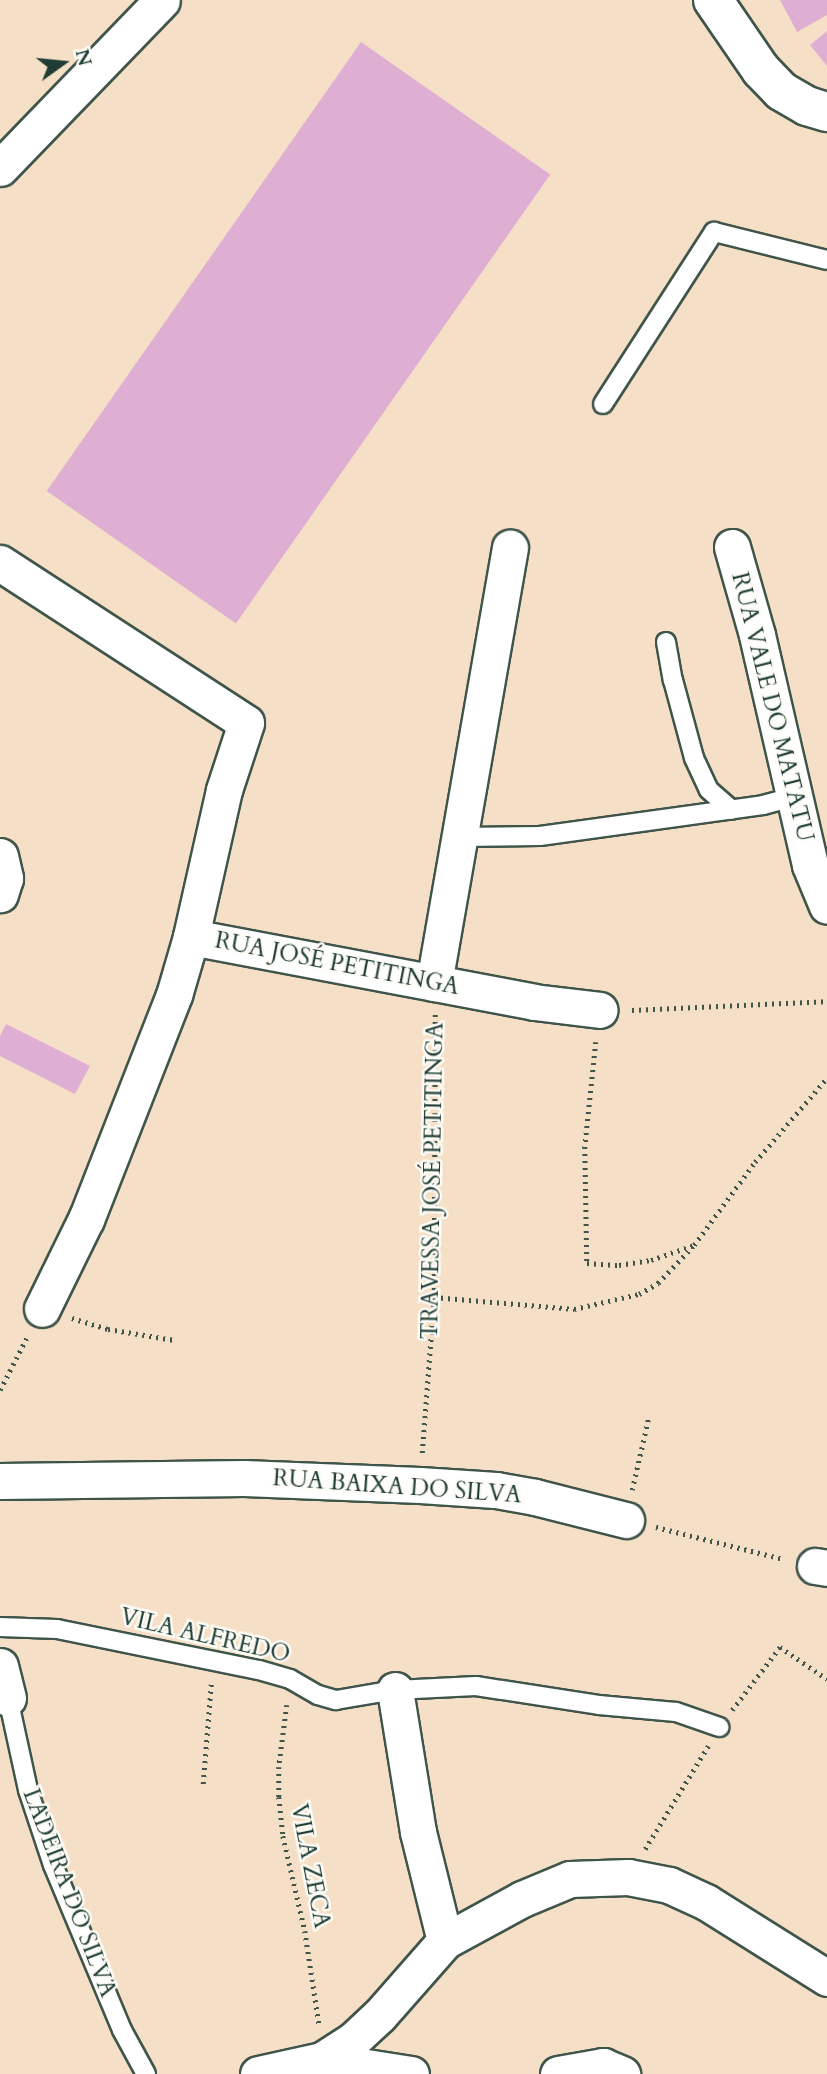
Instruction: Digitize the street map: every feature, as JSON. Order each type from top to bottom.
[{"type":"street","points":[[0,168],[162,0]]},
{"type":"street","points":[[713,0],[761,70],[781,91],[807,106],[827,113]]},
{"type":"street","name":"RUA VALE DO MATATU","points":[[732,547],[796,796],[816,835],[810,865],[827,906]]},
{"type":"street","points":[[434,983],[510,548]]},
{"type":"street","name":"RUA JOSÉ PETITINGA","points":[[0,564],[246,723],[224,790],[191,937],[534,1002],[600,1010]]},
{"type":"street","points":[[0,856],[5,878],[0,894]]},
{"type":"street","points":[[42,1309],[86,1219],[174,995],[191,937]]},
{"type":"street","name":"RUA BAIXA DO SILVA","points":[[0,1481],[244,1478],[419,1485],[496,1490],[601,1511],[626,1520]]},
{"type":"street","points":[[395,1690],[418,1832],[445,1941]]},
{"type":"street","points":[[258,2074],[322,2060],[353,2040],[379,2016],[445,1941],[522,1899],[570,1880],[628,1877],[669,1885],[706,1902],[827,1978]]},
{"type":"street","points":[[322,2060],[411,2074]]},
{"type":"street","points":[[558,2074],[603,2066],[622,2074]]},
{"type":"lane","points":[[603,404],[714,232],[827,261]]},
{"type":"lane","points":[[666,642],[673,680],[694,758],[709,790],[732,810]]},
{"type":"lane","points":[[460,837],[540,836],[732,810],[796,796]]},
{"type":"lane","name":"VILA ALFREDO","points":[[0,1628],[57,1629],[213,1662],[290,1679],[318,1695],[336,1700],[395,1690],[477,1686],[599,1705],[676,1712],[719,1727]]},
{"type":"lane","name":"LADEIRA DO SILVA","points":[[3,1687],[28,1790],[53,1865],[122,2030],[146,2074]]},
{"type":"path","name":"TRAVESSA JOSÉ PETITINGA","points":[[419,1485],[434,1297],[434,983]]},
{"type":"path","points":[[694,1245],[651,1259],[619,1265],[587,1263],[585,1147],[600,1010],[660,1011],[827,1001]]},
{"type":"path","points":[[434,1297],[493,1299],[538,1308],[574,1309],[608,1304],[639,1294],[658,1283],[694,1245],[755,1163],[827,1078]]},
{"type":"path","points":[[0,1391],[42,1309],[108,1329],[174,1340]]},
{"type":"path","points":[[649,1416],[626,1520],[821,1567]]},
{"type":"path","points":[[628,1877],[719,1727],[780,1647],[827,1679]]},
{"type":"path","points":[[203,1784],[213,1662]]},
{"type":"path","name":"VILA ZECA","points":[[290,1679],[279,1767],[279,1797],[283,1836],[316,1995],[322,2060]]},
{"type":"building","points":[[780,0],[827,0],[827,15],[797,32]]},
{"type":"building","points":[[827,31],[827,66],[810,45]]},
{"type":"building","points":[[361,42],[550,174],[236,623],[47,491]]},
{"type":"building","points":[[6,1024],[90,1066],[75,1094],[0,1056],[0,1036]]}]
